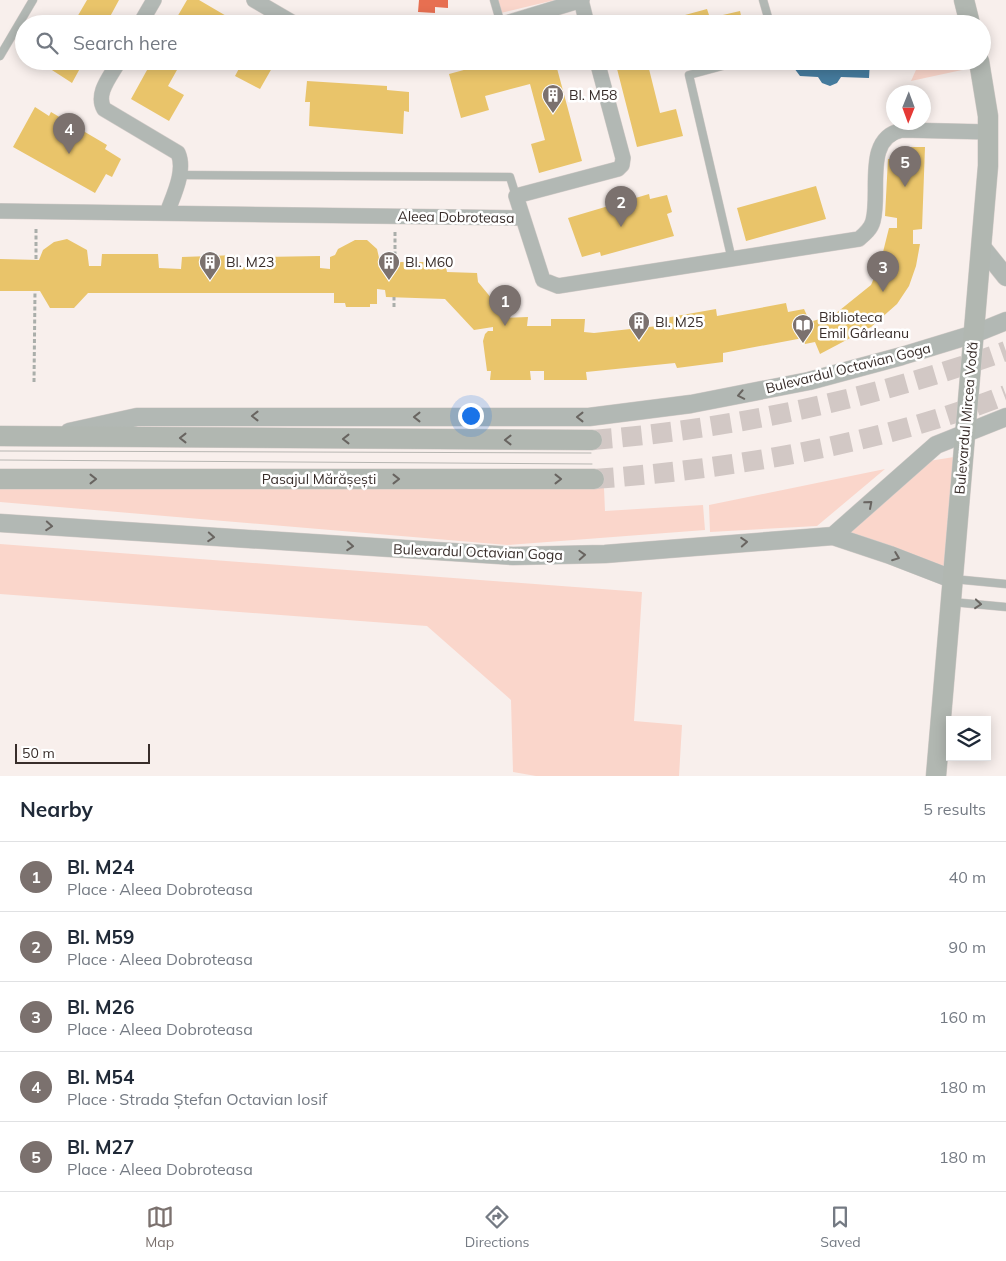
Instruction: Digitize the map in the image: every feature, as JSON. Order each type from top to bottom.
[{"type":"main road","points":[[964,0],[968,15]]},
{"type":"main road","name":"Bulevardul Mircea Vodă","points":[[936,776],[982,247],[989,132],[980,70]]},
{"type":"main road","name":"Bulevardul Octavian Goga","points":[[0,436],[44,437]]},
{"type":"main road","points":[[44,437],[592,440]]},
{"type":"main road","name":"Pasajul Mărășești","points":[[0,479],[594,479]]},
{"type":"street","points":[[145,15],[154,0]]},
{"type":"street","points":[[254,0],[279,15]]},
{"type":"street","points":[[532,15],[581,0],[585,15]]},
{"type":"street","points":[[114,70],[100,98],[104,109],[178,153],[182,163],[167,213]]},
{"type":"street","points":[[521,218],[516,196],[618,169],[622,165],[623,158],[599,70]]},
{"type":"street","name":"Aleea Dobroteasa","points":[[0,211],[521,218],[543,280],[558,286],[850,242],[866,233],[873,222],[879,147],[888,135],[902,130],[989,132]]},
{"type":"street","points":[[982,247],[1006,277]]},
{"type":"street","name":"Bulevardul Octavian Goga","points":[[44,437],[138,417],[589,417],[691,404],[809,381],[974,334],[1006,321]]},
{"type":"street","points":[[833,536],[936,445],[1006,417]]},
{"type":"street","name":"Bulevardul Octavian Goga","points":[[0,523],[513,556],[605,554],[833,536]]},
{"type":"street","points":[[833,536],[890,554],[952,579]]},
{"type":"lane","points":[[24,15],[33,0]]},
{"type":"lane","points":[[494,0],[499,15]]},
{"type":"lane","points":[[763,0],[767,15]]},
{"type":"lane","points":[[0,56],[15,31]]},
{"type":"lane","points":[[707,70],[689,75],[732,260]]},
{"type":"lane","points":[[179,175],[510,177],[516,196]]},
{"type":"lane","points":[[952,579],[1006,584]]},
{"type":"lane","points":[[950,602],[1006,607]]},
{"type":"path","points":[[36,259],[37,212]]},
{"type":"path","points":[[395,262],[396,215]]},
{"type":"path","points":[[34,382],[35,291]]},
{"type":"path","points":[[394,297],[394,306]]},
{"type":"shaded area","points":[[498,0],[555,0],[501,13]]},
{"type":"shaded area","points":[[916,70],[962,70],[911,81]]},
{"type":"shaded area","points":[[954,457],[944,567],[847,532],[929,461]]},
{"type":"shaded area","points":[[885,469],[817,526],[710,532],[709,505]]},
{"type":"shaded area","points":[[0,486],[604,488],[605,511],[703,505],[705,530],[507,545],[0,502]]},
{"type":"shaded area","points":[[0,544],[642,592],[634,721],[682,725],[679,776],[536,776],[513,772],[511,700],[427,626],[0,594]]},
{"type":"building: Homes","points":[[87,0],[119,0],[111,15],[78,15]]},
{"type":"building: Homes","points":[[187,0],[199,0],[225,15],[178,15]]},
{"type":"building: Homes","points":[[707,9],[709,15],[685,15]]},
{"type":"building: Homes","points":[[740,11],[741,15],[723,15]]},
{"type":"building: Homes","points":[[52,70],[79,70],[72,83]]},
{"type":"building: Homes","points":[[147,70],[177,70],[168,86],[184,95],[169,121],[131,99]]},
{"type":"building: Homes","points":[[238,70],[271,70],[260,89],[235,76]]},
{"type":"building: Homes","name":"Bl. M58","points":[[464,70],[557,70],[582,161],[539,173],[531,144],[545,140],[530,84],[485,96],[489,110],[461,118],[449,74]]},
{"type":"building: Homes","points":[[617,70],[649,70],[660,113],[676,109],[683,136],[637,147]]},
{"type":"building: Homes","points":[[307,81],[387,86],[387,90],[409,92],[409,112],[404,111],[403,134],[309,126],[310,102],[305,102]]},
{"type":"building: Homes","points":[[35,107],[49,116],[51,112],[107,145],[105,149],[121,159],[112,177],[106,174],[95,193],[13,147]]},
{"type":"building: Homes","points":[[900,147],[925,147],[922,229],[913,230],[913,244],[920,244],[916,266],[909,286],[897,304],[871,327],[820,354],[815,342],[805,344],[803,338],[723,353],[723,362],[677,368],[675,363],[586,372],[587,380],[544,380],[544,371],[530,371],[531,380],[490,380],[491,371],[487,371],[483,341],[485,334],[488,331],[493,331],[493,327],[474,330],[445,299],[386,297],[385,290],[377,289],[377,304],[370,304],[370,307],[346,307],[345,303],[334,303],[334,293],[88,293],[74,308],[50,308],[40,291],[0,291],[0,259],[39,260],[43,250],[54,242],[67,239],[87,250],[89,266],[101,266],[102,254],[158,254],[159,268],[181,269],[182,257],[238,255],[239,267],[263,267],[263,257],[320,256],[320,268],[330,269],[330,257],[335,255],[338,249],[355,240],[367,240],[377,249],[380,262],[445,262],[447,272],[477,273],[478,282],[492,299],[504,299],[502,318],[528,317],[527,326],[551,326],[551,319],[585,319],[584,332],[594,333],[667,325],[665,318],[716,309],[717,316],[786,303],[788,312],[804,309],[810,322],[835,314],[871,285],[880,264],[889,228],[897,228],[897,218],[885,216],[888,159],[900,159]]},
{"type":"building: Homes","points":[[816,186],[826,219],[746,241],[737,208]]},
{"type":"building: Homes","points":[[649,194],[650,199],[667,195],[672,212],[667,214],[674,236],[601,256],[600,252],[582,257],[568,218]]},
{"type":"building: Shops","points":[[419,0],[448,0],[448,8],[435,7],[435,13],[418,12]]},
{"type":"building: Public","points":[[796,70],[869,70],[869,78],[841,77],[837,83],[830,86],[822,83],[818,77],[800,76]]},
{"type":"tunnel","points":[[592,440],[698,428],[802,409],[905,384],[1006,351]]},
{"type":"tunnel","points":[[594,479],[699,469],[803,452],[906,428],[957,413],[1006,395]]},
{"type":"tram line","points":[[0,451],[591,453]]},
{"type":"tram line","points":[[0,460],[592,464]]},
{"type":"place","name":"Bl. M58","points":[[553,114]]},
{"type":"place","name":"Bl. M54","points":[[69,154]]},
{"type":"place","name":"Bl. M27","points":[[905,187]]},
{"type":"place","name":"Bl. M59","points":[[621,227]]},
{"type":"place","name":"Bl. M23","points":[[210,281]]},
{"type":"place","name":"Bl. M60","points":[[389,281]]},
{"type":"place","name":"Bl. M26","points":[[883,292]]},
{"type":"place","name":"Bl. M24","points":[[505,326]]},
{"type":"place","name":"Bl. M25","points":[[639,341]]},
{"type":"place","name":"Biblioteca Emil Gârleanu","points":[[803,344]]}]
